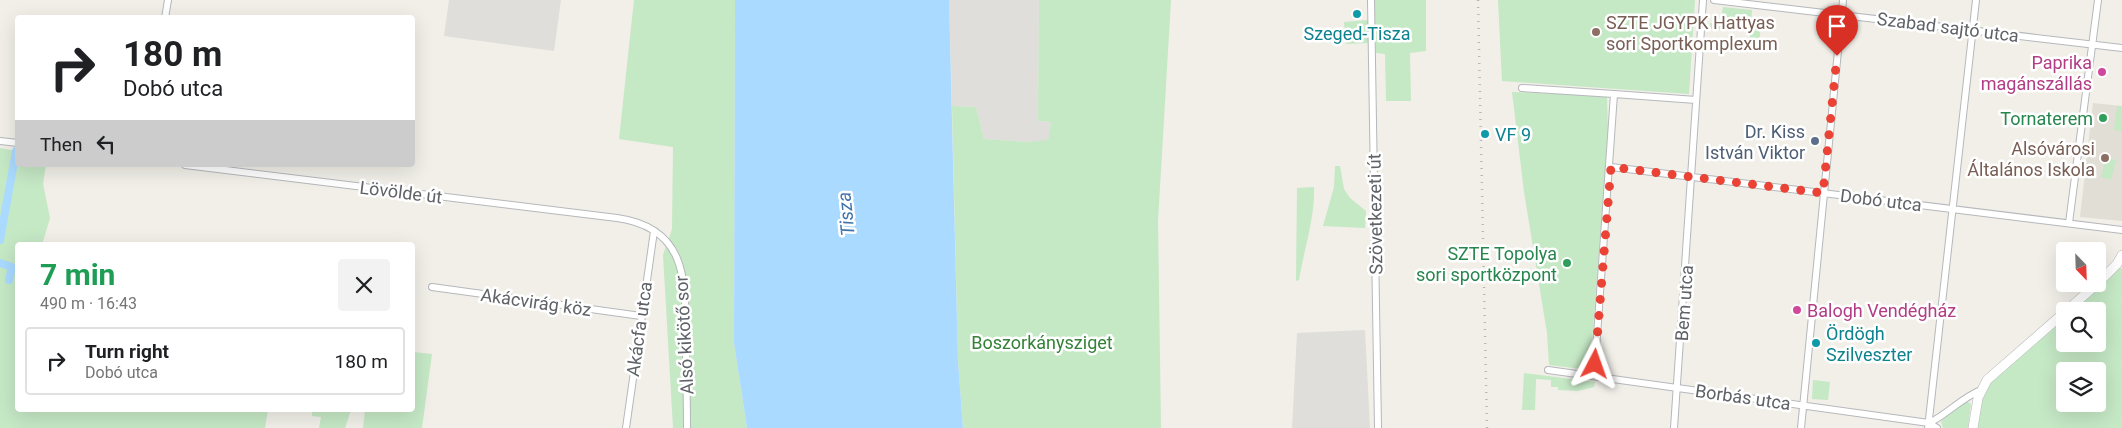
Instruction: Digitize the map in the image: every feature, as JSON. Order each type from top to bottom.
[{"type":"street","points":[[166,15],[168,0]]},
{"type":"street","name":"Szövetkezeti út","points":[[1371,0],[1378,428]]},
{"type":"street","name":"Bem utca","points":[[1674,428],[1703,0]]},
{"type":"street","name":"Szabad sajtó utca","points":[[1714,0],[2122,48]]},
{"type":"street","points":[[1801,428],[1843,0]]},
{"type":"street","points":[[1928,426],[1976,0]]},
{"type":"street","points":[[2069,223],[2098,0]]},
{"type":"street","points":[[1522,88],[1696,100]]},
{"type":"street","points":[[1595,364],[1611,167],[1614,94]]},
{"type":"street","points":[[0,141],[15,143]]},
{"type":"street","name":"Lövölde út","points":[[201,167],[617,218]]},
{"type":"street","name":"Dobó utca","points":[[1611,167],[2122,230]]},
{"type":"street","name":"Alsó kikötő sor","points":[[617,218],[634,221],[654,231],[672,249],[684,275],[687,428]]},
{"type":"street","name":"Akácfa utca","points":[[626,428],[654,231]]},
{"type":"street","points":[[2106,277],[2120,266],[2122,255]]},
{"type":"street","name":"Akácvirág köz","points":[[432,287],[641,316]]},
{"type":"street","points":[[1973,428],[1981,390],[1997,370],[2088,292]]},
{"type":"street","name":"Borbás utca","points":[[1548,370],[1803,405],[1937,428]]},
{"type":"street","points":[[1928,426],[1968,395],[1981,390]]},
{"type":"shaded area","points":[[449,0],[561,0],[554,51],[444,36]]},
{"type":"shaded area","points":[[949,0],[1039,0],[1038,121],[1051,122],[1048,141],[1029,142],[984,139],[976,107],[952,106]]},
{"type":"shaded area","name":"Alsóvárosi Általános Iskola","points":[[2093,103],[2122,106],[2122,221],[2080,217]]},
{"type":"shaded area","points":[[1365,330],[1370,428],[1292,428],[1297,333]]},
{"type":"green space","points":[[634,0],[735,0],[734,343],[747,428],[673,428],[663,255],[672,229],[673,147],[619,139]]},
{"type":"green space","name":"Boszorkánysziget","points":[[1039,0],[1171,0],[1158,221],[1161,428],[963,428],[958,362],[952,106],[976,107],[984,139],[1029,142],[1048,140],[1051,122],[1038,121]]},
{"type":"green space","points":[[1374,0],[1426,0],[1426,51],[1410,53],[1411,101],[1386,101],[1385,54],[1376,53]]},
{"type":"green space","name":"SZTE JGYPK Hattyas sori Sportkomplexum","points":[[1498,0],[1695,0],[1689,94],[1502,81]]},
{"type":"green space","points":[[1723,7],[1752,10],[1751,23],[1761,24],[1759,46],[1750,46],[1750,31],[1711,29],[1710,23],[1720,24]]},
{"type":"green space","points":[[1369,20],[1370,43],[1346,44],[1344,22]]},
{"type":"green space","name":"SZTE Topolya sori sportközpont","points":[[1512,92],[1607,96],[1608,131],[1590,370],[1549,365],[1547,333],[1524,192]]},
{"type":"green space","points":[[2117,106],[2122,106],[2122,131],[2114,130]]},
{"type":"green space","points":[[0,148],[15,151],[15,167],[46,167],[43,184],[50,218],[43,242],[15,242],[15,412],[268,412],[265,428],[0,428]]},
{"type":"green space","points":[[2106,158],[2116,160],[2111,180],[2101,177]]},
{"type":"green space","points":[[1335,166],[1340,166],[1344,189],[1350,198],[1366,211],[1365,228],[1323,226],[1334,187]]},
{"type":"green space","points":[[1314,187],[1311,222],[1299,280],[1296,281],[1297,188]]},
{"type":"green space","points":[[2117,264],[2122,269],[2122,428],[1973,428],[1978,398],[1987,380],[2056,321],[2056,352],[2106,352],[2106,302],[2077,302],[2089,292],[2106,292],[2106,276]]},
{"type":"green space","points":[[415,352],[432,354],[422,428],[363,428],[365,412],[415,412]]},
{"type":"green space","points":[[1524,373],[1595,382],[1594,387],[1578,391],[1558,390],[1558,387],[1551,387],[1551,380],[1536,379],[1535,410],[1522,410]]},
{"type":"green space","points":[[1813,380],[1830,382],[1828,400],[1812,399]]},
{"type":"green space","points":[[1966,401],[1971,404],[1968,428],[1943,428],[1941,421]]},
{"type":"green space","points":[[312,412],[350,412],[345,428],[319,428],[321,417],[312,416]]},
{"type":"water","name":"Tisza","points":[[735,0],[949,0],[958,362],[963,428],[747,428],[734,343]]},
{"type":"waterway","points":[[0,240],[15,157]]},
{"type":"waterway","points":[[0,263],[12,267],[9,280]]},
{"type":"railway","points":[[1478,0],[1487,428]]},
{"type":"place","name":"Szeged-Tisza","points":[[1357,14]]},
{"type":"place","name":"SZTE JGYPK Hattyas sori Sportkomplexum","points":[[1596,32]]},
{"type":"place","name":"Paprika magánszállás","points":[[2102,72]]},
{"type":"place","name":"Tornaterem","points":[[2103,118]]},
{"type":"place","name":"VF 9","points":[[1485,134]]},
{"type":"place","name":"Dr. Kiss István Viktor","points":[[1815,141]]},
{"type":"place","name":"Alsóvárosi Általános Iskola","points":[[2105,158]]},
{"type":"place","name":"SZTE Topolya sori sportközpont","points":[[1567,263]]},
{"type":"place","name":"Balogh Vendégház","points":[[1797,310]]},
{"type":"place","name":"Ördögh Szilveszter","points":[[1816,343]]},
{"type":"route","points":[[1595,364],[1611,167],[1823,193],[1837,56]]}]
